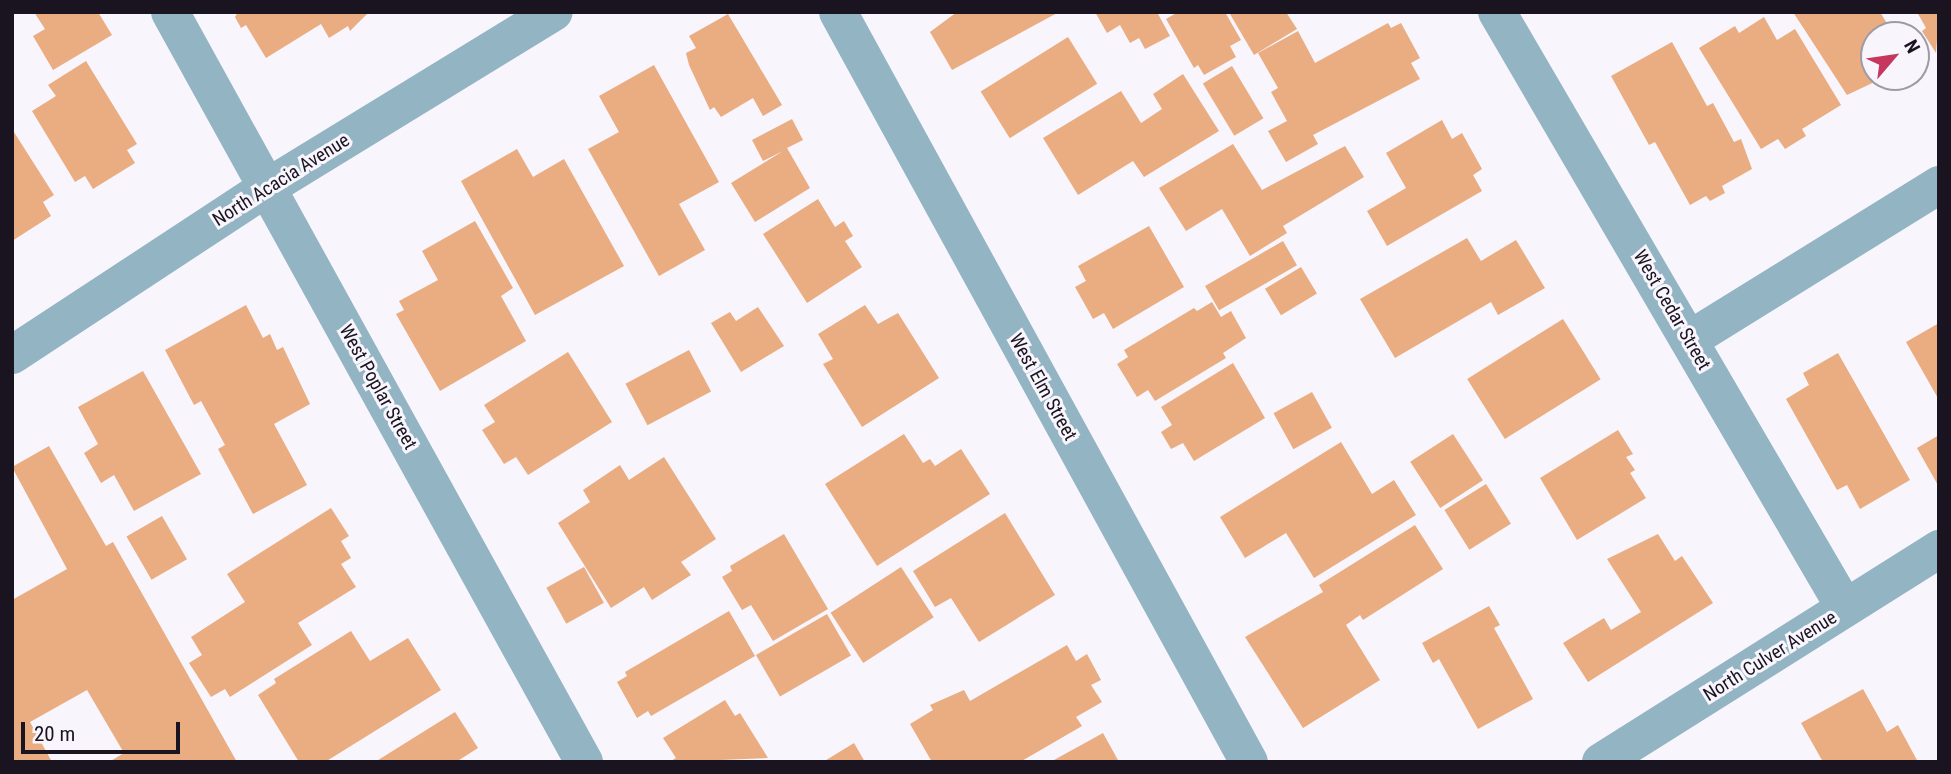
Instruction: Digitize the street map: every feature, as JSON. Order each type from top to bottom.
[{"type":"street","name":"West Poplar Street","points":[[170,12],[584,762]]},
{"type":"street","name":"North Acacia Avenue","points":[[12,355],[268,187],[554,12]]},
{"type":"street","name":"West Elm Street","points":[[838,12],[1249,762]]},
{"type":"street","name":"West Cedar Street","points":[[1497,12],[1845,608]]},
{"type":"street","points":[[1689,340],[1939,185]]},
{"type":"street","name":"North Culver Avenue","points":[[1601,762],[1939,549]]},
{"type":"building","points":[[34,12],[98,12],[112,35],[53,70],[33,36],[45,29]]},
{"type":"building","points":[[238,12],[369,12],[350,31],[348,26],[329,38],[321,24],[266,58],[246,25],[241,28],[235,17]]},
{"type":"building","points":[[957,12],[1059,12],[952,70],[930,32]]},
{"type":"building","points":[[1095,12],[1157,12],[1170,36],[1145,49],[1139,38],[1130,43],[1120,25],[1107,33]]},
{"type":"building","points":[[1178,12],[1225,12],[1241,40],[1230,46],[1236,57],[1204,75],[1198,65],[1194,68],[1166,19]]},
{"type":"building","points":[[1286,12],[1297,29],[1254,55],[1230,14]]},
{"type":"building","points":[[1793,12],[1880,12],[1885,21],[1860,21],[1860,89],[1847,95]]},
{"type":"building","points":[[1917,12],[1939,12],[1936,53],[1930,44],[1930,21],[1922,21]]},
{"type":"building","points":[[728,14],[782,105],[763,116],[753,98],[721,117],[714,107],[710,110],[689,65],[686,53],[696,48],[689,36]]},
{"type":"building","points":[[1764,17],[1777,40],[1795,29],[1841,105],[1802,129],[1806,136],[1785,149],[1778,139],[1761,149],[1699,48],[1735,26],[1739,33]]},
{"type":"building","points":[[1388,23],[1391,28],[1401,23],[1420,58],[1411,63],[1420,79],[1313,135],[1318,144],[1286,162],[1268,131],[1287,121],[1271,92],[1278,88],[1258,53],[1298,31],[1315,63]]},
{"type":"building","points":[[1068,37],[1097,84],[1010,138],[981,92]]},
{"type":"building","points":[[1672,42],[1707,106],[1713,103],[1734,142],[1741,139],[1752,169],[1722,186],[1725,193],[1710,201],[1706,196],[1690,205],[1655,142],[1649,145],[1611,76]]},
{"type":"building","points":[[86,61],[137,144],[127,150],[135,163],[93,189],[85,176],[75,182],[32,111],[56,96],[48,85]]},
{"type":"building","points":[[654,65],[719,182],[679,204],[705,250],[659,276],[588,149],[619,132],[599,96]]},
{"type":"building","points":[[1232,66],[1263,118],[1234,136],[1203,84]]},
{"type":"building","points":[[1183,74],[1219,131],[1144,177],[1133,161],[1078,195],[1043,138],[1121,91],[1141,123],[1162,109],[1153,94]]},
{"type":"building","points":[[792,119],[803,140],[787,148],[810,188],[755,222],[731,183],[783,151],[763,161],[752,140]]},
{"type":"building","points":[[1442,120],[1452,139],[1462,133],[1482,169],[1473,175],[1482,191],[1387,246],[1367,211],[1406,188],[1386,153]]},
{"type":"building","points":[[12,129],[54,195],[43,202],[51,216],[12,241]]},
{"type":"building","points":[[1233,144],[1262,190],[1345,146],[1364,177],[1283,226],[1287,233],[1250,256],[1222,209],[1186,231],[1159,188]]},
{"type":"building","points":[[517,149],[533,177],[564,159],[624,266],[535,315],[461,181]]},
{"type":"building","points":[[818,199],[835,227],[844,221],[853,236],[845,241],[862,267],[807,303],[763,234]]},
{"type":"building","points":[[475,221],[513,288],[501,296],[526,341],[440,391],[396,314],[404,310],[399,301],[438,280],[422,251]]},
{"type":"building","points":[[1149,226],[1184,287],[1113,329],[1104,313],[1093,319],[1075,287],[1086,281],[1078,266]]},
{"type":"building","points":[[1467,238],[1481,261],[1516,240],[1545,288],[1498,315],[1491,302],[1395,358],[1360,299]]},
{"type":"building","points":[[1283,241],[1297,265],[1219,310],[1205,286]]},
{"type":"building","points":[[1301,267],[1317,294],[1281,315],[1265,289]]},
{"type":"building","points":[[1212,302],[1221,317],[1231,311],[1246,338],[1223,353],[1226,358],[1155,401],[1148,390],[1137,397],[1117,364],[1128,357],[1124,350],[1194,308],[1197,311]]},
{"type":"building","points":[[246,305],[263,338],[270,334],[277,350],[283,347],[310,404],[274,424],[307,485],[253,514],[218,449],[225,445],[201,401],[194,405],[165,350]]},
{"type":"building","points":[[865,305],[878,324],[898,313],[939,378],[862,427],[823,364],[833,359],[818,334]]},
{"type":"building","points":[[758,307],[784,346],[741,372],[711,323],[730,312],[736,321]]},
{"type":"building","points":[[1563,319],[1601,379],[1505,439],[1467,379]]},
{"type":"building","points":[[1939,323],[1939,400],[1906,342]]},
{"type":"building","points":[[689,350],[711,391],[647,425],[625,384]]},
{"type":"building","points":[[568,352],[612,422],[528,475],[516,457],[504,464],[482,430],[495,422],[484,405]]},
{"type":"building","points":[[1838,353],[1910,480],[1860,509],[1847,485],[1837,490],[1786,399],[1809,385],[1803,373]]},
{"type":"building","points":[[1233,363],[1265,418],[1194,461],[1183,443],[1171,449],[1161,432],[1172,425],[1161,407]]},
{"type":"building","points":[[143,371],[201,474],[134,511],[114,475],[101,483],[84,453],[98,444],[78,407]]},
{"type":"building","points":[[1312,392],[1332,428],[1293,449],[1274,413]]},
{"type":"building","points":[[1618,430],[1633,454],[1626,457],[1635,470],[1630,473],[1646,498],[1577,540],[1540,478]]},
{"type":"building","points":[[904,434],[923,463],[930,459],[935,466],[961,449],[990,494],[877,566],[825,484]]},
{"type":"building","points":[[1453,434],[1483,480],[1440,508],[1410,462]]},
{"type":"building","points":[[1939,435],[1939,487],[1917,448]]},
{"type":"building","points":[[1341,442],[1372,494],[1394,480],[1416,515],[1314,578],[1286,533],[1245,558],[1220,517]]},
{"type":"building","points":[[49,446],[106,546],[113,542],[237,762],[109,762],[124,753],[87,690],[30,722],[52,762],[12,762],[12,600],[67,569],[12,467]]},
{"type":"building","points":[[664,457],[716,539],[681,562],[691,575],[652,600],[644,587],[611,608],[558,523],[590,502],[583,490],[620,465],[629,480]]},
{"type":"building","points":[[1486,484],[1511,524],[1469,550],[1444,510]]},
{"type":"building","points":[[331,508],[349,536],[341,541],[351,558],[341,564],[356,587],[298,623],[312,645],[230,697],[225,689],[211,697],[189,663],[202,655],[191,637],[245,602],[227,574]]},
{"type":"building","points":[[1005,513],[1055,595],[979,642],[951,598],[935,607],[913,571]]},
{"type":"building","points":[[162,516],[187,559],[151,580],[126,536]]},
{"type":"building","points":[[1415,525],[1443,569],[1363,620],[1360,615],[1346,625],[1380,680],[1303,728],[1245,637],[1323,592],[1319,585]]},
{"type":"building","points":[[784,534],[828,609],[773,641],[751,605],[742,610],[722,577],[732,571],[730,566]]},
{"type":"building","points":[[1658,534],[1675,561],[1682,556],[1713,603],[1588,682],[1563,643],[1604,618],[1611,630],[1641,612],[1607,559]]},
{"type":"building","points":[[584,567],[604,603],[566,624],[546,588]]},
{"type":"building","points":[[901,567],[934,617],[863,663],[831,613]]},
{"type":"building","points":[[1489,606],[1500,625],[1494,628],[1533,699],[1478,729],[1439,659],[1433,663],[1422,643]]},
{"type":"building","points":[[729,611],[755,656],[651,716],[648,711],[637,718],[617,682],[627,676],[625,672]]},
{"type":"building","points":[[827,614],[851,656],[780,697],[756,655]]},
{"type":"building","points":[[351,631],[370,661],[408,638],[441,690],[325,762],[299,762],[258,695],[276,683],[274,679]]},
{"type":"building","points":[[1067,645],[1076,661],[1087,654],[1101,680],[1091,685],[1102,702],[1076,717],[1082,726],[1020,762],[932,762],[910,724],[933,710],[930,705],[964,690],[970,701]]},
{"type":"building","points":[[1863,689],[1887,732],[1898,725],[1918,762],[1823,762],[1801,723]]},
{"type":"building","points":[[725,700],[735,716],[740,713],[768,758],[669,762],[676,758],[663,738]]},
{"type":"building","points":[[455,712],[478,748],[456,762],[375,762]]},
{"type":"building","points":[[1103,733],[1119,762],[1055,762],[1054,760]]},
{"type":"building","points":[[854,743],[865,762],[823,762]]}]
